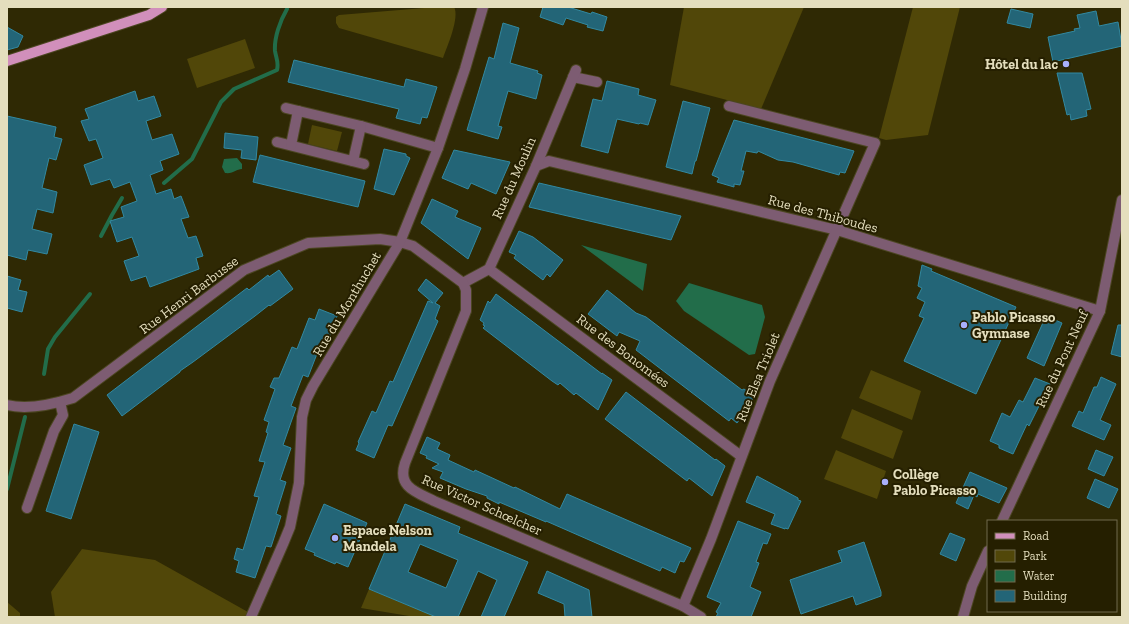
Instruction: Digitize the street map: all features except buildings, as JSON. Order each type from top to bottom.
[{"type":"main road","points":[[7,62],[149,15],[162,7]]},
{"type":"street","name":"Rue du Monthuchet","points":[[251,617],[290,526],[299,483],[302,417],[306,400],[400,242],[438,148],[465,69],[483,7]]},
{"type":"street","name":"Rue du Moulin","points":[[489,269],[536,166],[575,73],[597,82]]},
{"type":"street","name":"Rue Elsa Triolet","points":[[683,606],[711,539],[770,381],[875,143],[729,106]]},
{"type":"street","points":[[286,108],[361,126],[438,148]]},
{"type":"street","points":[[291,145],[298,111]]},
{"type":"street","points":[[353,161],[361,126]]},
{"type":"street","points":[[277,142],[364,164]]},
{"type":"street","name":"Rue des Thiboudes","points":[[536,166],[549,161],[837,230],[1100,311]]},
{"type":"street","name":"Rue du Pont Neuf","points":[[1002,520],[1100,311],[1122,200]]},
{"type":"street","name":"Rue Henri Barbusse","points":[[7,405],[14,407],[51,404],[73,398],[244,270],[308,243],[380,239],[400,242]]},
{"type":"street","points":[[400,242],[413,246],[463,283],[489,269]]},
{"type":"street","name":"Rue des Bonomées","points":[[489,269],[741,456]]},
{"type":"street","name":"Rue Victor Schœlcher","points":[[463,283],[466,290],[466,311],[405,463],[402,473],[405,483],[414,492],[434,501],[683,606]]},
{"type":"street","points":[[27,508],[54,431],[63,415],[60,402]]},
{"type":"street","points":[[963,617],[972,586],[987,554]]},
{"type":"street","points":[[683,606],[700,617]]},
{"type":"green space","points":[[436,7],[454,7],[455,12],[454,25],[443,58],[339,28],[336,23],[336,17],[339,15]]},
{"type":"green space","points":[[684,7],[804,7],[761,109],[670,85]]},
{"type":"green space","points":[[913,7],[960,7],[928,135],[886,140],[879,138]]},
{"type":"green space","points":[[245,39],[255,68],[197,88],[187,59]]},
{"type":"green space","points":[[312,125],[342,132],[337,151],[308,144]]},
{"type":"green space","points":[[871,370],[921,391],[912,420],[859,398]]},
{"type":"green space","points":[[852,409],[903,431],[893,459],[841,438]]},
{"type":"green space","points":[[836,450],[886,471],[877,499],[824,479]]},
{"type":"green space","points":[[82,549],[155,560],[257,617],[55,617],[51,592]]},
{"type":"green space","points":[[369,589],[424,612],[439,603],[433,617],[415,617],[361,608]]},
{"type":"green space","points":[[7,602],[20,613],[20,617],[7,617]]},
{"type":"water","points":[[237,158],[242,164],[242,169],[231,173],[225,173],[222,167],[224,159]]},
{"type":"water","points":[[581,245],[647,264],[643,291]]},
{"type":"water","points":[[689,283],[762,305],[765,317],[755,354],[749,355],[684,311],[676,301]]},
{"type":"waterway","points":[[164,183],[192,159],[221,102],[234,89],[277,70],[278,62],[275,51],[275,41],[280,24],[287,9]]},
{"type":"waterway","points":[[101,236],[122,198]]},
{"type":"waterway","points":[[44,374],[48,349],[55,337],[90,294]]},
{"type":"waterway","points":[[7,489],[25,417]]},
{"type":"place","name":"Hôtel du lac","points":[[1066,64]]},
{"type":"place","name":"Pablo Picasso Gymnase","points":[[964,325]]},
{"type":"place","name":"Collège Pablo Picasso","points":[[885,482]]},
{"type":"place","name":"Espace Nelson Mandela","points":[[335,538]]}]
